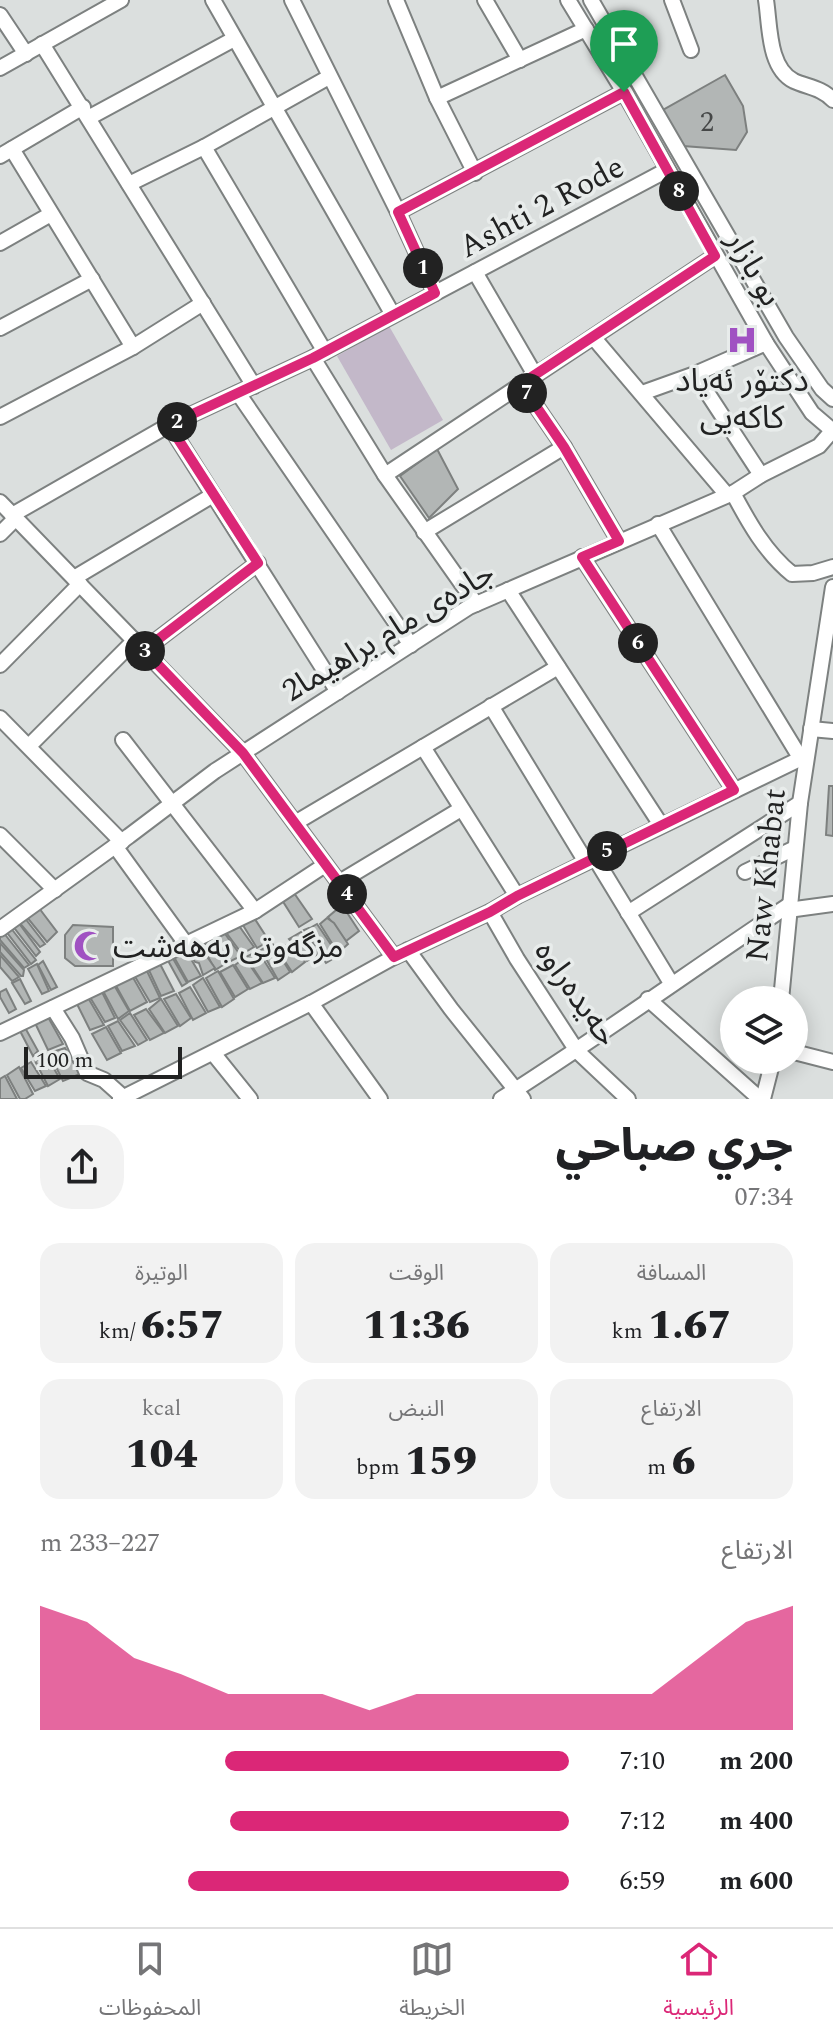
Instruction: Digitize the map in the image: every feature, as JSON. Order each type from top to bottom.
[{"type":"street","points":[[213,0],[393,315]]},
{"type":"street","points":[[293,0],[435,293]]},
{"type":"street","points":[[396,0],[437,98],[475,173]]},
{"type":"street","points":[[485,0],[520,60]]},
{"type":"street","name":"بو بازار","points":[[568,0],[624,92],[766,343],[812,413],[832,431]]},
{"type":"street","points":[[591,0],[786,337],[822,389],[833,399]]},
{"type":"street","points":[[672,0],[691,50]]},
{"type":"street","points":[[766,0],[777,64],[793,80],[826,93],[833,100]]},
{"type":"street","points":[[0,68],[114,2]]},
{"type":"street","points":[[0,15],[26,54]]},
{"type":"street","points":[[437,98],[586,29]]},
{"type":"street","points":[[133,347],[51,214],[6,153],[234,39]]},
{"type":"street","points":[[42,44],[254,386]]},
{"type":"street","points":[[129,184],[204,147],[329,77]]},
{"type":"street","points":[[398,212],[624,92]]},
{"type":"street","points":[[204,147],[385,475],[476,604]]},
{"type":"street","name":"Ashti 2 Rode","points":[[0,534],[14,516],[169,425],[319,355],[667,170]]},
{"type":"street","points":[[0,243],[51,214]]},
{"type":"street","points":[[699,225],[716,215]]},
{"type":"street","points":[[385,475],[715,256]]},
{"type":"street","points":[[475,272],[535,375]]},
{"type":"street","points":[[0,328],[92,279]]},
{"type":"street","points":[[0,417],[133,347],[203,303]]},
{"type":"street","points":[[593,337],[730,494],[776,561],[792,574],[813,573],[833,567]]},
{"type":"street","points":[[642,393],[766,343]]},
{"type":"street","points":[[695,374],[761,475]]},
{"type":"street","points":[[521,384],[564,447],[619,541]]},
{"type":"street","points":[[238,393],[411,645]]},
{"type":"street","points":[[169,425],[338,692]]},
{"type":"street","name":"جادەی مام براهیما2","points":[[0,929],[215,771],[476,604],[730,494],[819,446],[832,431]]},
{"type":"street","points":[[424,532],[564,447]]},
{"type":"street","points":[[0,665],[77,581],[213,495]]},
{"type":"street","points":[[0,502],[243,753],[338,883],[401,953],[519,1095]]},
{"type":"street","points":[[53,1008],[72,1038],[87,1073],[104,1080],[122,1098],[142,1094],[401,953],[804,758],[658,524]]},
{"type":"street","points":[[582,557],[734,790]]},
{"type":"street","points":[[29,746],[140,645],[258,563]]},
{"type":"street","name":"Naw Khabat","points":[[782,986],[804,758],[833,587]]},
{"type":"street","points":[[508,590],[661,825]]},
{"type":"street","points":[[295,823],[558,667]]},
{"type":"street","points":[[491,706],[671,983]]},
{"type":"street","points":[[0,718],[119,844],[186,944]]},
{"type":"street","points":[[811,729],[833,731]]},
{"type":"street","points":[[123,740],[255,911]]},
{"type":"street","points":[[423,747],[517,896]]},
{"type":"street","points":[[628,913],[800,803]]},
{"type":"street","points":[[338,883],[461,809]]},
{"type":"street","points":[[0,835],[55,890]]},
{"type":"street","points":[[745,872],[795,848]]},
{"type":"street","points":[[0,1033],[255,911],[325,865]]},
{"type":"street","points":[[501,1099],[519,1095],[648,999],[789,907],[833,904]]},
{"type":"street","name":"حەیدەراوە","points":[[490,912],[577,1051],[628,1099]]},
{"type":"street","points":[[648,999],[761,1099],[769,1074]]},
{"type":"street","points":[[311,1003],[380,1099]]},
{"type":"street","points":[[213,1053],[250,1099]]},
{"type":"street","points":[[808,1056],[833,1062]]},
{"type":"shaded area","points":[[389,326],[443,420],[391,450],[337,356]]},
{"type":"building","points":[[725,75],[743,106],[747,132],[736,150],[683,146],[663,110]]},
{"type":"building","points":[[437,449],[458,489],[429,518],[400,476]]},
{"type":"building","points":[[829,786],[833,786],[833,836],[826,835]]},
{"type":"building","points":[[294,893],[312,919],[299,927],[282,900]]},
{"type":"building","points":[[342,905],[359,931],[346,941],[328,917]]},
{"type":"building","points":[[39,908],[57,932],[47,942],[26,916]]},
{"type":"building","points":[[253,916],[269,941],[257,948],[241,922]]},
{"type":"building","points":[[24,917],[45,944],[40,947],[18,921]]},
{"type":"building","points":[[327,918],[348,944],[338,953],[320,924]]},
{"type":"building","points":[[18,922],[40,952],[36,956],[12,925]]},
{"type":"building","points":[[237,923],[254,947],[242,954],[225,931]]},
{"type":"building","points":[[317,924],[336,952],[330,956],[310,928]]},
{"type":"building","name":"مزگەوتی بەهەشت","points":[[73,925],[113,927],[113,966],[75,966],[65,958],[65,935]]},
{"type":"building","points":[[10,927],[36,960],[31,964],[5,930]]},
{"type":"building","points":[[309,928],[331,960],[326,963],[304,930]]},
{"type":"building","points":[[223,931],[241,956],[227,963],[212,936]]},
{"type":"building","points":[[3,932],[29,965],[24,968],[0,940],[0,933]]},
{"type":"building","points":[[301,932],[318,954],[307,961],[289,939]]},
{"type":"building","points":[[213,941],[225,964],[215,970],[202,945]]},
{"type":"building","points":[[291,942],[305,962],[292,972],[278,951]]},
{"type":"building","points":[[0,943],[24,970],[23,976],[0,952]]},
{"type":"building","points":[[272,943],[290,972],[278,980],[261,950]]},
{"type":"building","points":[[198,944],[215,968],[203,975],[199,963],[187,949]]},
{"type":"building","points":[[258,951],[275,978],[263,983],[246,957]]},
{"type":"building","points":[[188,954],[201,976],[188,982],[174,957]]},
{"type":"building","points":[[0,955],[19,977],[12,981],[0,967]]},
{"type":"building","points":[[171,955],[187,983],[182,986],[166,957]]},
{"type":"building","points":[[245,958],[262,983],[250,989],[235,965]]},
{"type":"building","points":[[43,961],[57,987],[51,990],[38,965]]},
{"type":"building","points":[[159,962],[174,991],[161,996],[147,966]]},
{"type":"building","points":[[37,964],[49,991],[42,994],[28,969]]},
{"type":"building","points":[[233,965],[248,989],[235,997],[220,972]]},
{"type":"building","points":[[146,969],[160,998],[150,1002],[134,975]]},
{"type":"building","points":[[218,971],[234,999],[222,1007],[206,978]]},
{"type":"building","points":[[131,974],[147,1002],[130,1011],[115,984]]},
{"type":"building","points":[[203,978],[220,1007],[208,1012],[193,985]]},
{"type":"building","points":[[20,979],[31,1001],[25,1004],[12,983]]},
{"type":"building","points":[[114,985],[129,1011],[118,1019],[102,989]]},
{"type":"building","points":[[190,987],[206,1013],[193,1020],[179,993]]},
{"type":"building","points":[[6,989],[16,1009],[9,1013],[0,997],[0,992]]},
{"type":"building","points":[[101,990],[115,1018],[105,1022],[88,994]]},
{"type":"building","points":[[176,994],[191,1018],[180,1026],[164,999]]},
{"type":"building","points":[[87,996],[104,1025],[90,1030],[75,1000]]},
{"type":"building","points":[[161,999],[178,1026],[165,1033],[149,1009]]},
{"type":"building","points":[[146,1009],[164,1033],[150,1040],[134,1015]]},
{"type":"building","points":[[130,1013],[147,1040],[138,1045],[120,1020]]},
{"type":"building","points":[[48,1017],[63,1044],[48,1050],[35,1023]]},
{"type":"building","points":[[118,1021],[135,1046],[122,1051],[108,1026]]},
{"type":"building","points":[[23,1024],[38,1051],[33,1056],[18,1027]]},
{"type":"building","points":[[106,1027],[121,1053],[107,1060],[92,1034]]},
{"type":"building","points":[[65,1048],[80,1074],[63,1081],[49,1053]]},
{"type":"building","points":[[46,1055],[60,1079],[48,1086],[35,1061]]},
{"type":"building","points":[[31,1062],[46,1086],[35,1091],[21,1068]]},
{"type":"building","points":[[19,1067],[33,1094],[25,1099],[20,1099],[7,1075]]},
{"type":"building","points":[[5,1076],[17,1099],[0,1099],[0,1079]]},
{"type":"place","name":"دکتۆر ئەیاد کاکەیی","points":[[742,340]]},
{"type":"place","name":"مزگەوتی بەهەشت","points":[[89,946]]},
{"type":"route","points":[[624,92],[715,256],[521,384],[564,447],[619,541],[582,557],[734,790],[394,957],[243,753],[144,650],[258,563],[169,425],[313,358],[435,293],[398,212],[624,92]]}]
